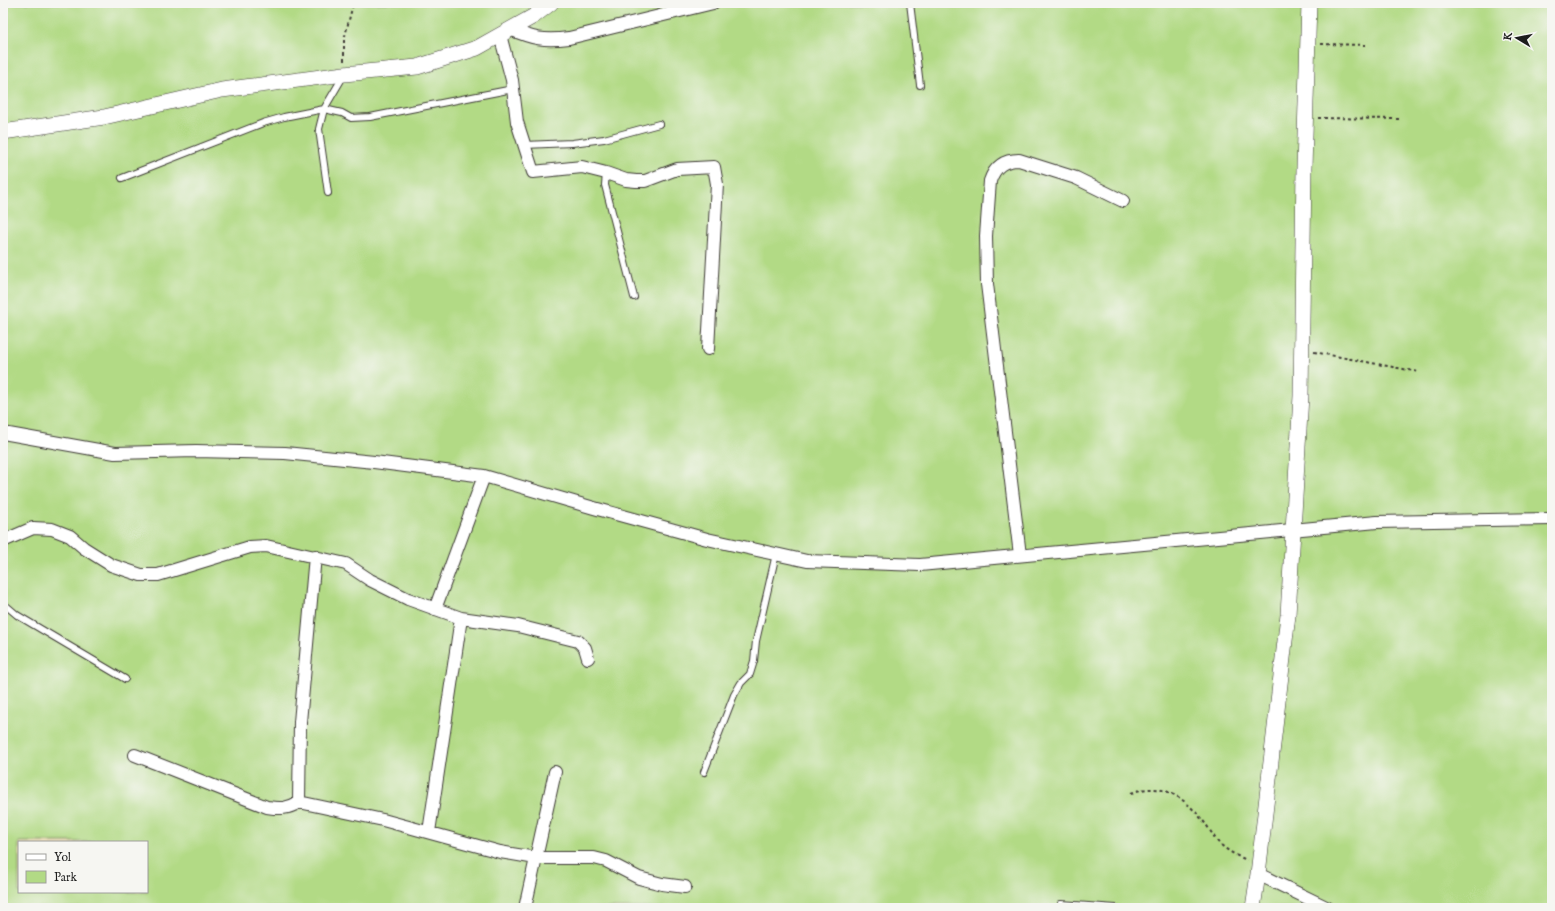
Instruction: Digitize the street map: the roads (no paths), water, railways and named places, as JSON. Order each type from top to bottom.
[{"type":"street","points":[[3,132],[104,117],[222,90],[344,74],[417,67],[477,48],[534,16],[551,3]]},
{"type":"street","points":[[506,32],[549,40],[713,3]]},
{"type":"street","points":[[1253,908],[1259,870],[1288,615],[1302,396],[1305,118],[1309,3]]},
{"type":"street","points":[[506,32],[517,122],[532,172],[582,167],[606,172],[626,180],[645,181],[677,169],[714,167],[717,184],[708,349]]},
{"type":"street","points":[[1020,555],[987,284],[986,236],[990,181],[997,167],[1003,162],[1019,160],[1076,178],[1123,201]]},
{"type":"street","points":[[3,433],[115,453],[196,451],[285,453],[374,462],[484,476],[707,539],[807,561],[920,565],[1376,522],[1552,519]]},
{"type":"street","points":[[435,609],[484,476]]},
{"type":"street","points":[[3,541],[33,528],[52,529],[70,536],[84,548],[111,565],[141,575],[158,576],[250,547],[266,546],[346,564],[370,580],[408,600],[461,618],[518,626],[578,641],[586,648],[588,658]]},
{"type":"street","points":[[299,802],[300,722],[315,556]]},
{"type":"street","points":[[429,832],[461,618]]},
{"type":"street","points":[[135,756],[267,807],[281,809],[290,807],[299,802],[383,820],[500,852],[536,858],[594,858],[606,861],[639,878],[662,884],[685,886]]},
{"type":"street","points":[[525,908],[555,772]]},
{"type":"street","points":[[1259,870],[1328,908]]},
{"type":"lane","points":[[910,3],[920,85]]},
{"type":"lane","points":[[328,193],[319,130],[324,108],[344,74]]},
{"type":"lane","points":[[122,178],[273,119],[324,108],[342,113],[351,118],[364,118],[512,79]]},
{"type":"lane","points":[[524,145],[572,143],[604,139],[659,124]]},
{"type":"lane","points":[[606,172],[605,185],[634,297]]},
{"type":"lane","points":[[704,772],[734,694],[741,683],[750,674],[776,554]]},
{"type":"lane","points":[[3,603],[17,614],[125,679]]},
{"type":"lane","points":[[1061,904],[1116,908]]}]
